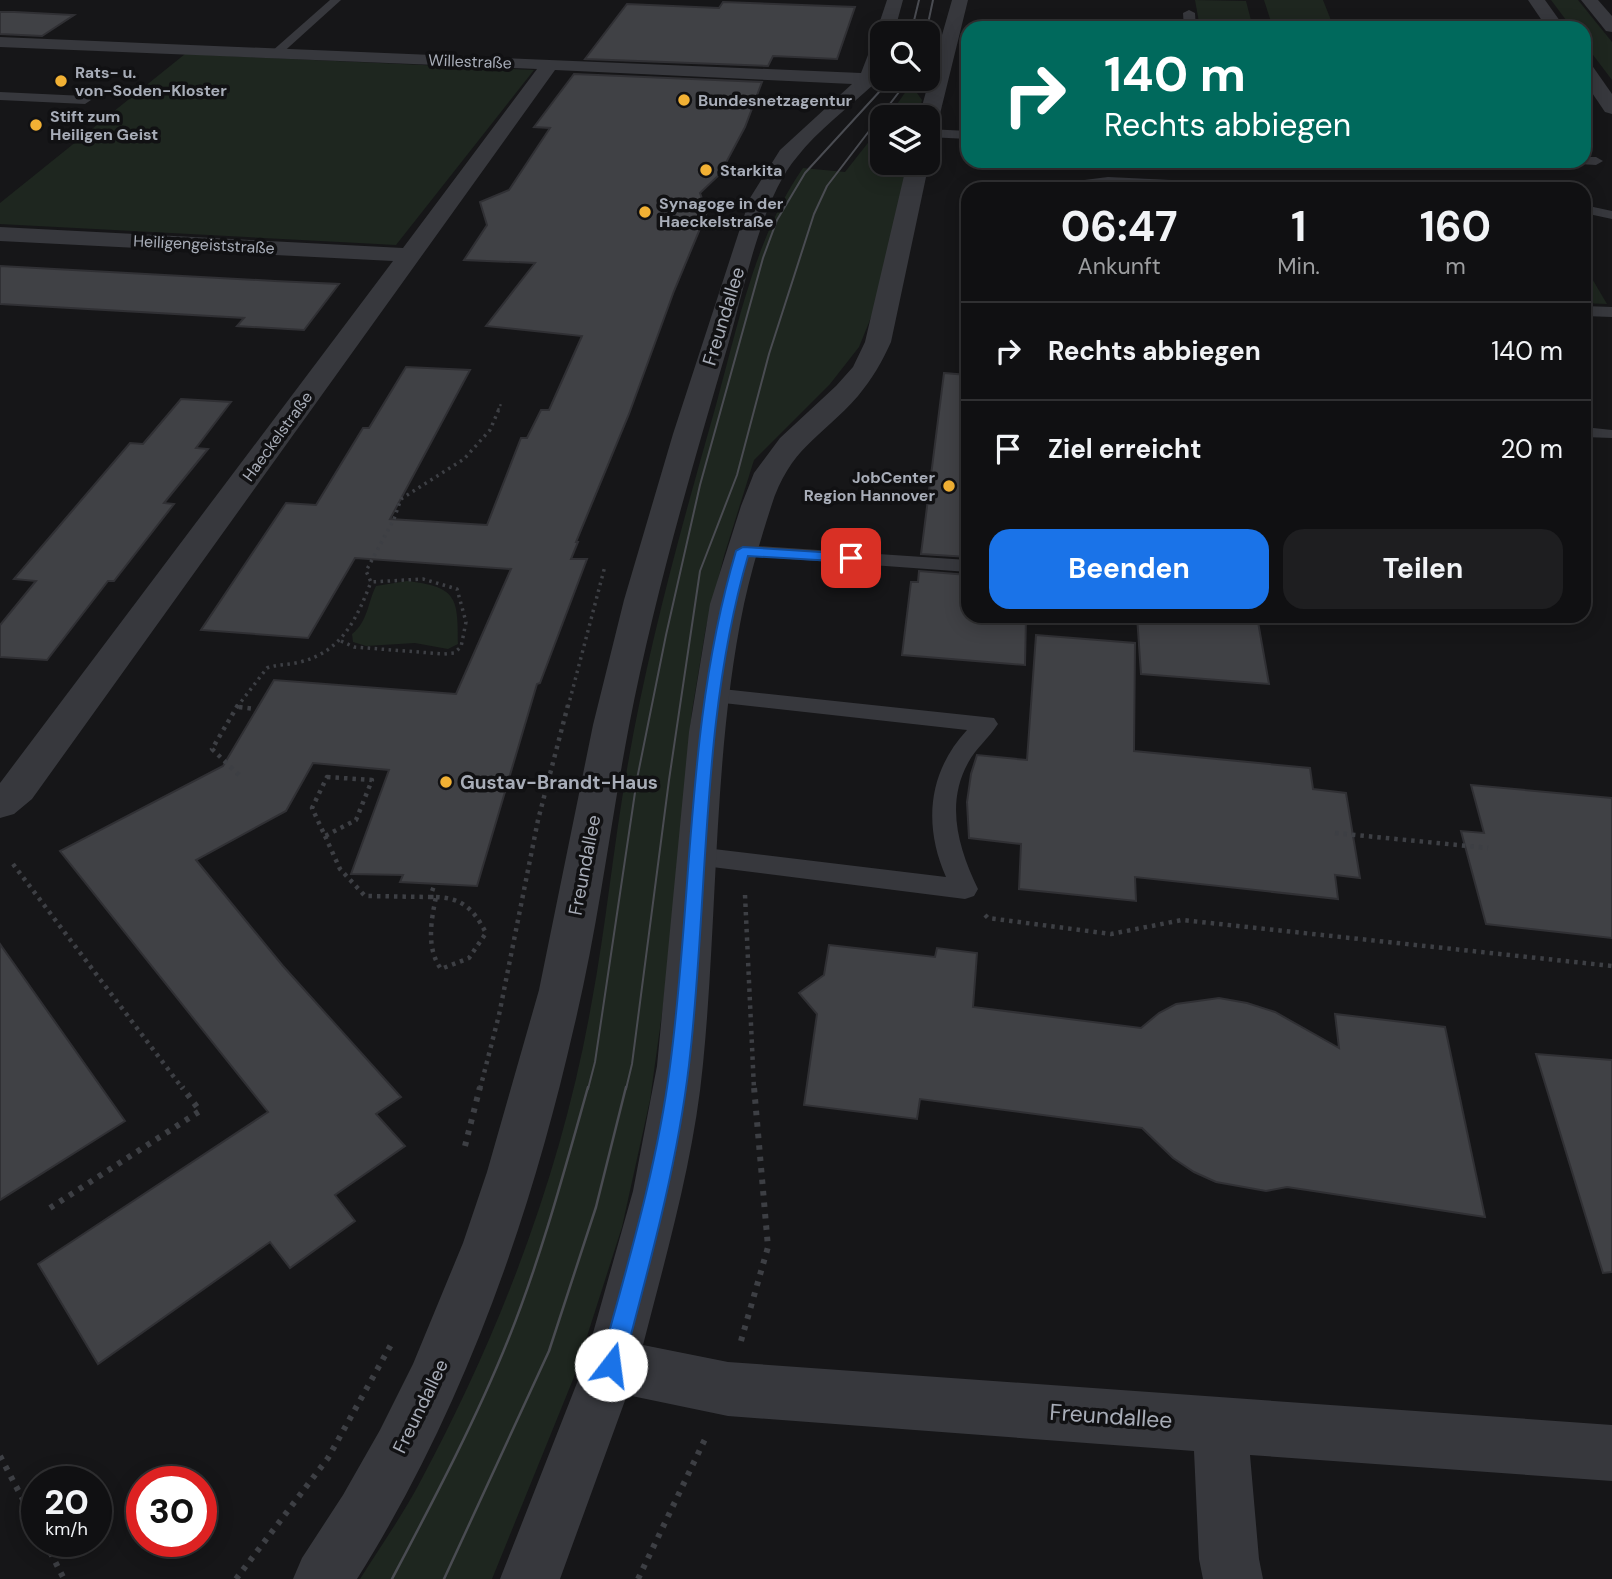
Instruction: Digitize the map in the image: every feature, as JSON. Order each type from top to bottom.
[{"type":"street","points":[[889,21],[895,0]]},
{"type":"street","points":[[940,79],[960,0]]},
{"type":"street","points":[[1536,0],[1551,21]]},
{"type":"street","points":[[1589,0],[1612,27]]},
{"type":"street","name":"Willestraße","points":[[0,42],[550,64],[870,60]]},
{"type":"street","name":"Haeckelstraße","points":[[0,804],[18,789],[72,718],[550,64]]},
{"type":"street","name":"Freundallee","points":[[323,1579],[346,1545],[410,1430],[447,1352],[509,1185],[552,1024],[611,723],[663,513],[761,198],[787,154],[870,66]]},
{"type":"street","points":[[1591,78],[1612,108]]},
{"type":"street","points":[[530,1579],[611,1365],[658,1191],[680,1066],[707,732],[727,604],[769,473],[790,444],[859,377],[878,342],[915,175]]},
{"type":"street","name":"Heiligengeiststraße","points":[[0,233],[409,255]]},
{"type":"street","name":"Freundallee","points":[[611,1365],[728,1389],[1612,1453]]},
{"type":"street","points":[[1220,1424],[1229,1559],[1233,1579]]},
{"type":"lane","points":[[275,54],[336,0]]},
{"type":"lane","points":[[1189,13],[1190,21]]},
{"type":"lane","points":[[0,96],[85,100]]},
{"type":"lane","points":[[940,134],[961,135]]},
{"type":"lane","points":[[1098,182],[1130,182]]},
{"type":"lane","points":[[1591,210],[1612,215]]},
{"type":"lane","points":[[1591,311],[1612,312]]},
{"type":"lane","points":[[1591,433],[1607,434]]},
{"type":"lane","points":[[743,551],[961,566]]},
{"type":"lane","points":[[713,696],[986,724],[957,758],[943,796],[942,820],[947,850],[965,889]]},
{"type":"lane","points":[[696,857],[965,889]]},
{"type":"path","points":[[371,582],[366,576],[368,563],[394,519],[401,499],[464,459],[490,430],[501,404]]},
{"type":"path","points":[[463,1155],[499,1015],[538,820],[606,562]]},
{"type":"path","points":[[341,641],[354,648],[444,654],[455,652],[462,646],[466,634],[462,598],[457,589],[423,579],[371,582]]},
{"type":"path","points":[[239,775],[212,749],[239,707],[265,670],[272,666],[304,661],[341,641],[358,617],[371,582]]},
{"type":"path","points":[[239,707],[256,709]]},
{"type":"path","points":[[324,836],[356,820],[372,780],[327,777],[312,808],[324,836],[340,869],[365,896],[436,897],[466,902],[486,933],[478,950],[465,962],[441,969],[436,964],[432,946],[432,918],[436,897]]},
{"type":"path","points":[[1335,833],[1488,848]]},
{"type":"path","points":[[13,864],[200,1111],[50,1208]]},
{"type":"path","points":[[429,897],[435,883]]},
{"type":"path","points":[[965,889],[988,918],[1111,934],[1182,920],[1612,966]]},
{"type":"path","points":[[236,1579],[328,1458],[397,1333]]},
{"type":"path","points":[[638,1579],[681,1495],[728,1389]]},
{"type":"path","points":[[0,1456],[21,1496]]},
{"type":"path","points":[[53,1557],[64,1579]]},
{"type":"shaded area","points":[[1195,0],[1246,1],[1251,21],[1199,21]]},
{"type":"shaded area","points":[[1264,0],[1323,0],[1331,21],[1271,21]]},
{"type":"shaded area","points":[[1551,0],[1578,0],[1612,42],[1612,80],[1591,52],[1591,21],[1567,21]]},
{"type":"shaded area","points":[[185,54],[534,70],[396,245],[0,224],[0,203]]},
{"type":"shaded area","points":[[906,91],[915,91],[922,100],[921,105],[896,105]]},
{"type":"shaded area","points":[[870,140],[870,175],[906,175],[874,310],[859,347],[830,384],[754,460],[724,556],[706,627],[692,711],[664,999],[650,1100],[622,1227],[574,1377],[492,1579],[360,1579],[412,1496],[476,1370],[501,1311],[545,1191],[579,1068],[601,947],[635,723],[655,631],[678,540],[760,252],[786,195],[803,168],[845,172]]},
{"type":"shaded area","points":[[1591,277],[1607,304],[1591,303]]},
{"type":"shaded area","points":[[407,581],[436,587],[451,597],[457,615],[458,644],[448,649],[415,643],[366,646],[353,642],[352,634],[365,617],[376,586]]},
{"type":"building","points":[[723,2],[855,7],[837,59],[773,56],[768,66],[585,59],[627,4],[719,8]]},
{"type":"building","points":[[0,12],[74,15],[42,36],[0,34]]},
{"type":"building","points":[[574,74],[762,82],[745,127],[720,174],[700,193],[707,212],[576,542],[571,559],[587,559],[540,683],[537,684],[477,886],[400,882],[403,875],[351,874],[389,770],[313,763],[286,811],[196,860],[283,966],[401,1097],[376,1114],[405,1146],[335,1195],[355,1221],[290,1268],[270,1242],[98,1364],[38,1264],[268,1112],[60,851],[223,766],[274,680],[456,694],[511,569],[355,558],[308,638],[201,630],[286,503],[316,505],[363,428],[369,428],[406,367],[470,370],[390,519],[487,525],[521,438],[527,438],[541,410],[549,410],[582,336],[486,326],[535,263],[464,260],[487,225],[480,202],[509,190],[550,128],[534,127]]},
{"type":"building","points":[[0,266],[339,284],[304,330],[237,326],[244,318],[0,304]]},
{"type":"building","points":[[944,373],[961,374],[961,557],[921,554]]},
{"type":"building","points":[[181,399],[231,402],[196,448],[208,449],[164,503],[174,504],[114,581],[108,581],[47,660],[0,657],[0,625],[36,581],[14,579],[130,443],[143,444]]},
{"type":"building","points":[[919,571],[961,574],[961,623],[1026,623],[1025,665],[902,655],[911,582],[918,582]]},
{"type":"building","points":[[1137,623],[1258,623],[1269,684],[1141,674]]},
{"type":"building","points":[[1036,635],[1135,643],[1134,751],[1310,768],[1313,789],[1346,793],[1360,878],[1335,875],[1338,899],[1135,877],[1136,901],[1019,889],[1021,844],[969,838],[967,802],[977,755],[1027,760]]},
{"type":"building","points":[[1471,785],[1612,798],[1612,938],[1486,924],[1461,831],[1484,833]]},
{"type":"building","points":[[0,944],[125,1121],[0,1200]]},
{"type":"building","points":[[829,945],[935,957],[937,948],[977,953],[973,1007],[1141,1028],[1159,1013],[1176,1004],[1219,998],[1275,1012],[1339,1048],[1335,1014],[1445,1027],[1485,1217],[1287,1187],[1266,1191],[1216,1182],[1173,1158],[1142,1128],[920,1099],[917,1119],[804,1105],[817,1014],[799,993],[824,975]]},
{"type":"building","points":[[1536,1054],[1612,1060],[1612,1272],[1603,1273]]},
{"type":"tram line","points":[[914,21],[919,0]]},
{"type":"tram line","points":[[929,21],[933,0]]},
{"type":"tram line","points":[[588,1089],[595,1062],[637,779],[666,635],[700,485],[763,258],[777,220],[805,173],[880,91]]},
{"type":"tram line","points":[[626,1089],[632,1064],[669,780],[700,571],[737,475],[769,354],[814,214],[827,186],[900,91]]},
{"type":"tram line","points":[[392,1579],[468,1431],[508,1340],[561,1183],[588,1087]]},
{"type":"tram line","points":[[444,1579],[549,1351],[596,1207],[626,1087]]},
{"type":"place","name":"Rats- u. von-Soden-Kloster","points":[[61,81]]},
{"type":"place","name":"Bundesnetzagentur","points":[[684,100]]},
{"type":"place","name":"Stift zum Heiligen Geist","points":[[36,125]]},
{"type":"place","name":"Starkita","points":[[706,170]]},
{"type":"place","name":"Synagoge in der Haeckelstraße","points":[[645,212]]},
{"type":"place","name":"JobCenter Region Hannover","points":[[949,486]]},
{"type":"place","name":"Gustav-Brandt-Haus","points":[[446,782]]},
{"type":"route","points":[[611,1365],[658,1191],[680,1066],[707,732],[727,604],[743,551],[851,558]]}]
